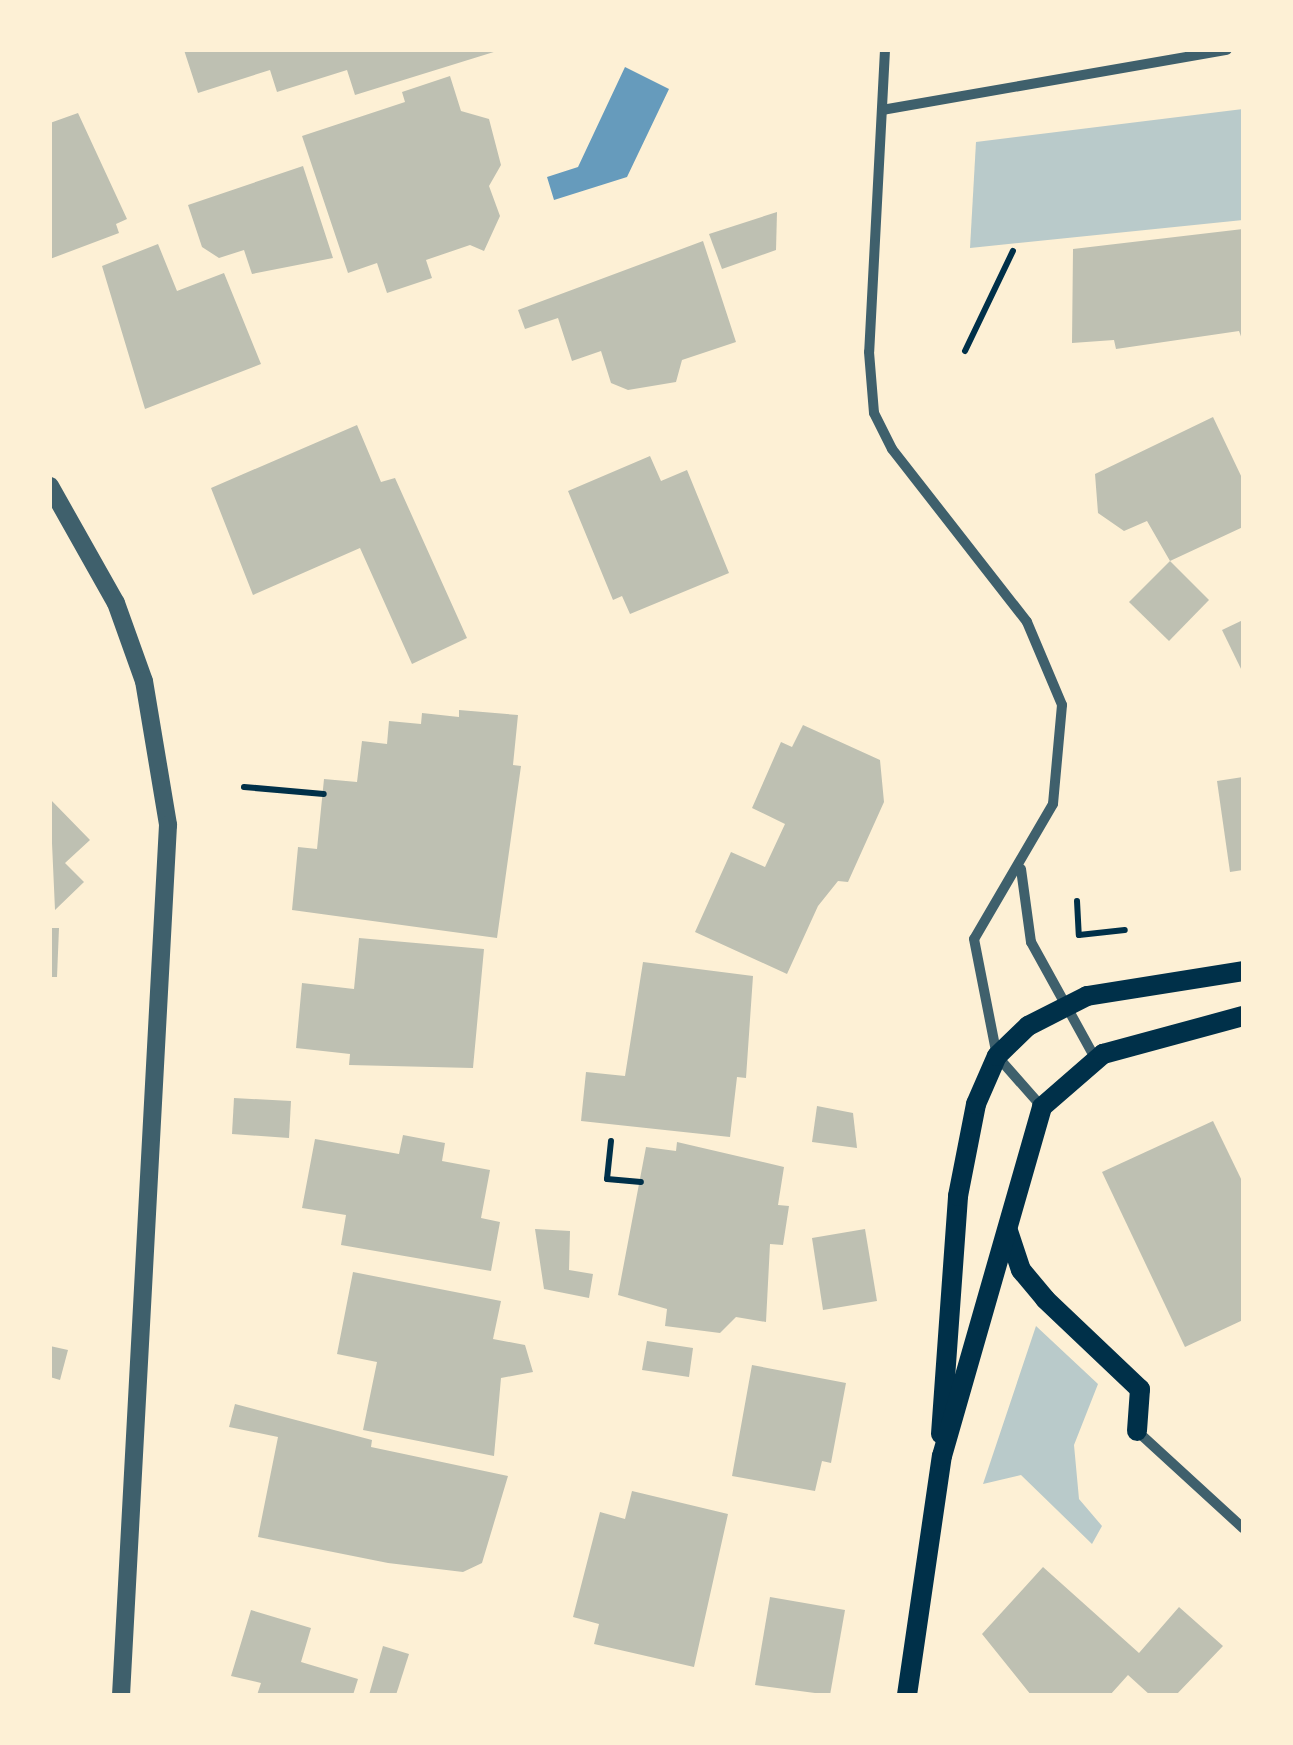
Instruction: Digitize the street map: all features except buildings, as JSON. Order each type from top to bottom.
[{"type":"main road","points":[[942,1456],[942,1334],[958,1196],[976,1104],[998,1056],[1028,1026],[1068,1004],[1243,971]]},
{"type":"main road","points":[[907,1695],[942,1456],[1042,1107],[1059,1083],[1095,1058],[1243,1016]]},
{"type":"main road","points":[[1007,1224],[1032,1284],[1140,1389],[1137,1431]]},
{"type":"street","points":[[885,50],[874,413],[892,449],[1027,622],[1062,704],[1062,772],[1022,870],[983,912],[974,939],[998,1056],[1042,1107]]},
{"type":"street","points":[[882,110],[1227,50]]},
{"type":"street","points":[[50,486],[116,604],[144,681],[168,825],[121,1695]]},
{"type":"street","points":[[1022,870],[1031,942],[1095,1058]]},
{"type":"street","points":[[1137,1431],[1243,1528]]},
{"type":"path","points":[[965,351],[1012,251]]},
{"type":"path","points":[[244,786],[324,794]]},
{"type":"path","points":[[1076,902],[1079,936],[1125,930]]},
{"type":"path","points":[[611,1141],[607,1179],[640,1182]]},
{"type":"shaded area","points":[[1243,109],[1243,220],[970,248],[976,142]]},
{"type":"shaded area","points":[[1036,1326],[1098,1384],[1074,1445],[1079,1499],[1102,1526],[1092,1544],[1021,1475],[983,1484]]},
{"type":"water","points":[[625,67],[669,89],[627,177],[554,200],[547,177],[578,167]]}]
